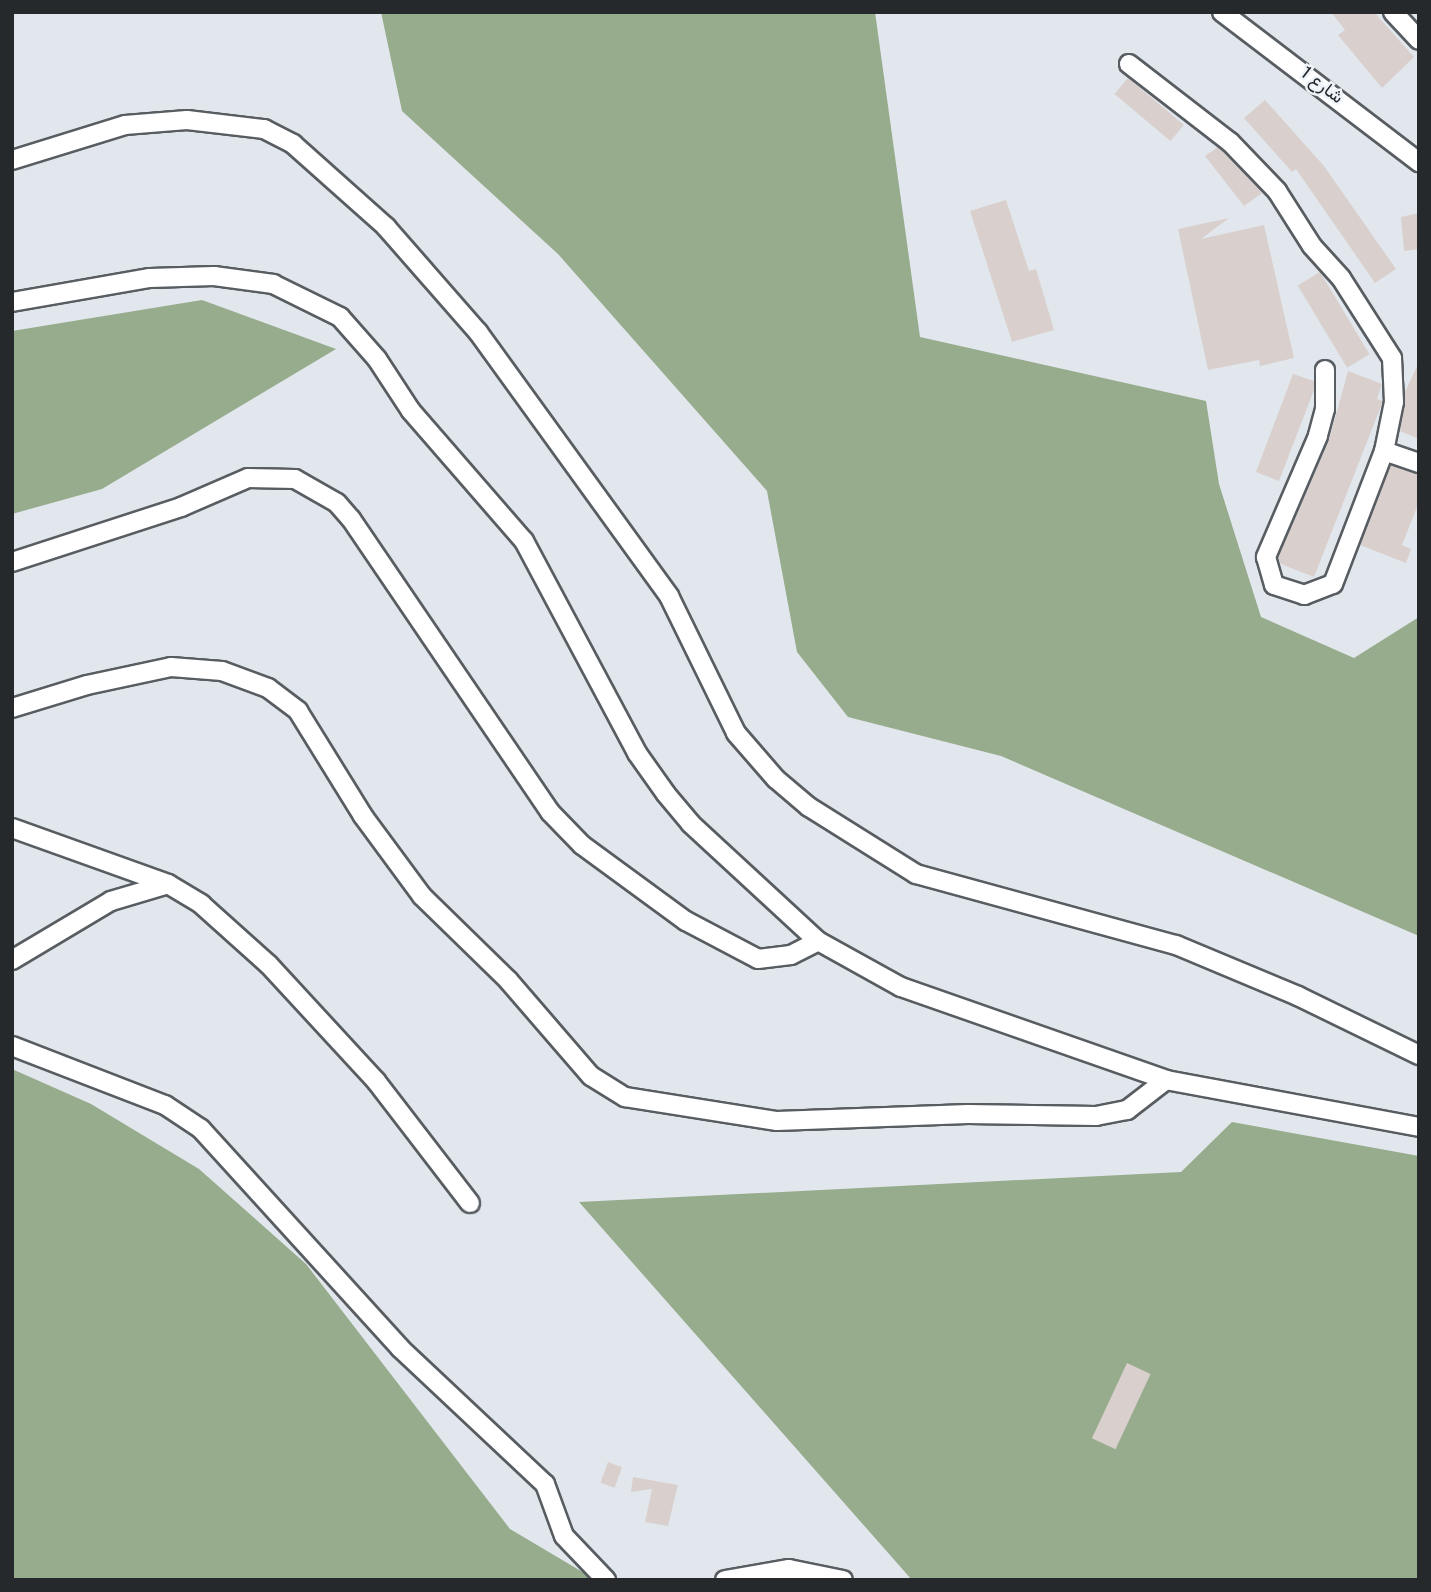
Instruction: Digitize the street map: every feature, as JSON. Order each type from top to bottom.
[{"type":"street","name":"شارع 1","points":[[1222,12],[1419,162]]},
{"type":"street","points":[[1393,12],[1419,40]]},
{"type":"street","points":[[1129,64],[1230,142],[1277,191],[1312,246],[1359,303],[1387,348],[1395,369],[1394,402],[1384,451],[1333,583],[1304,595],[1274,584],[1266,557],[1318,436],[1325,409],[1325,370]]},
{"type":"street","points":[[12,160],[125,125],[187,120],[264,129],[293,144],[386,227],[478,332],[669,596],[736,733],[776,779],[809,807],[916,874],[1176,945],[1298,996],[1419,1055]]},
{"type":"street","points":[[12,302],[150,278],[215,276],[273,284],[340,317],[377,359],[411,411],[524,541],[637,752],[666,794],[691,824],[818,941],[901,987],[1166,1080],[1419,1128]]},
{"type":"street","points":[[1384,451],[1419,463]]},
{"type":"street","points":[[12,562],[181,507],[248,478],[295,479],[337,503],[351,519],[526,784],[582,845],[686,921],[758,959],[791,955],[818,941]]},
{"type":"street","points":[[12,708],[87,685],[171,667],[212,668],[268,688],[298,711],[363,816],[422,896],[508,980],[591,1076],[625,1097],[709,1114],[777,1121],[968,1114],[1096,1116],[1127,1110],[1166,1080]]},
{"type":"street","points":[[12,828],[168,884],[201,904],[269,965],[376,1081],[470,1203]]},
{"type":"street","points":[[12,960],[111,901],[168,884]]},
{"type":"street","points":[[12,1046],[165,1105],[201,1129],[401,1348],[545,1484],[564,1536],[606,1580]]},
{"type":"street","points":[[725,1580],[789,1569],[843,1580]]},
{"type":"green space","points":[[381,12],[875,12],[920,337],[1206,401],[1219,484],[1261,617],[1354,658],[1419,617],[1419,936],[1001,756],[848,717],[797,652],[767,491],[558,254],[402,111]]},
{"type":"green space","points":[[202,300],[336,349],[102,489],[12,514],[12,331]]},
{"type":"green space","points":[[12,1069],[91,1104],[199,1169],[306,1264],[510,1529],[596,1580],[12,1580]]},
{"type":"green space","points":[[1232,1122],[1419,1156],[1419,1580],[912,1580],[579,1202],[1181,1172]]},
{"type":"building","points":[[1331,12],[1374,12],[1414,57],[1382,88],[1338,35],[1345,30]]},
{"type":"building","points":[[1128,78],[1184,125],[1170,141],[1115,94]]},
{"type":"building","points":[[1265,100],[1324,166],[1396,269],[1375,283],[1296,169],[1292,172],[1244,118]]},
{"type":"building","points":[[1218,147],[1262,193],[1244,206],[1205,156]]},
{"type":"building","points":[[1006,200],[1029,271],[1036,269],[1054,330],[1012,342],[970,211]]},
{"type":"building","points":[[1419,213],[1419,249],[1404,251],[1401,217]]},
{"type":"building","points":[[1229,218],[1201,239],[1264,225],[1294,358],[1260,366],[1259,360],[1208,370],[1178,229]]},
{"type":"building","points":[[1320,272],[1369,354],[1347,368],[1298,285]]},
{"type":"building","points":[[1419,362],[1419,439],[1400,431],[1405,392]]},
{"type":"building","points":[[1348,371],[1382,384],[1377,399],[1383,401],[1314,577],[1281,564],[1278,558],[1329,440]]},
{"type":"building","points":[[1293,374],[1314,381],[1314,390],[1279,481],[1256,472]]},
{"type":"building","points":[[1391,465],[1419,474],[1419,502],[1402,545],[1411,549],[1406,563],[1360,545]]},
{"type":"building","points":[[1127,1363],[1151,1374],[1115,1449],[1092,1438]]},
{"type":"building","points":[[608,1462],[622,1467],[615,1488],[600,1483]]},
{"type":"building","points":[[633,1477],[678,1485],[668,1526],[645,1522],[652,1489],[631,1492]]}]
